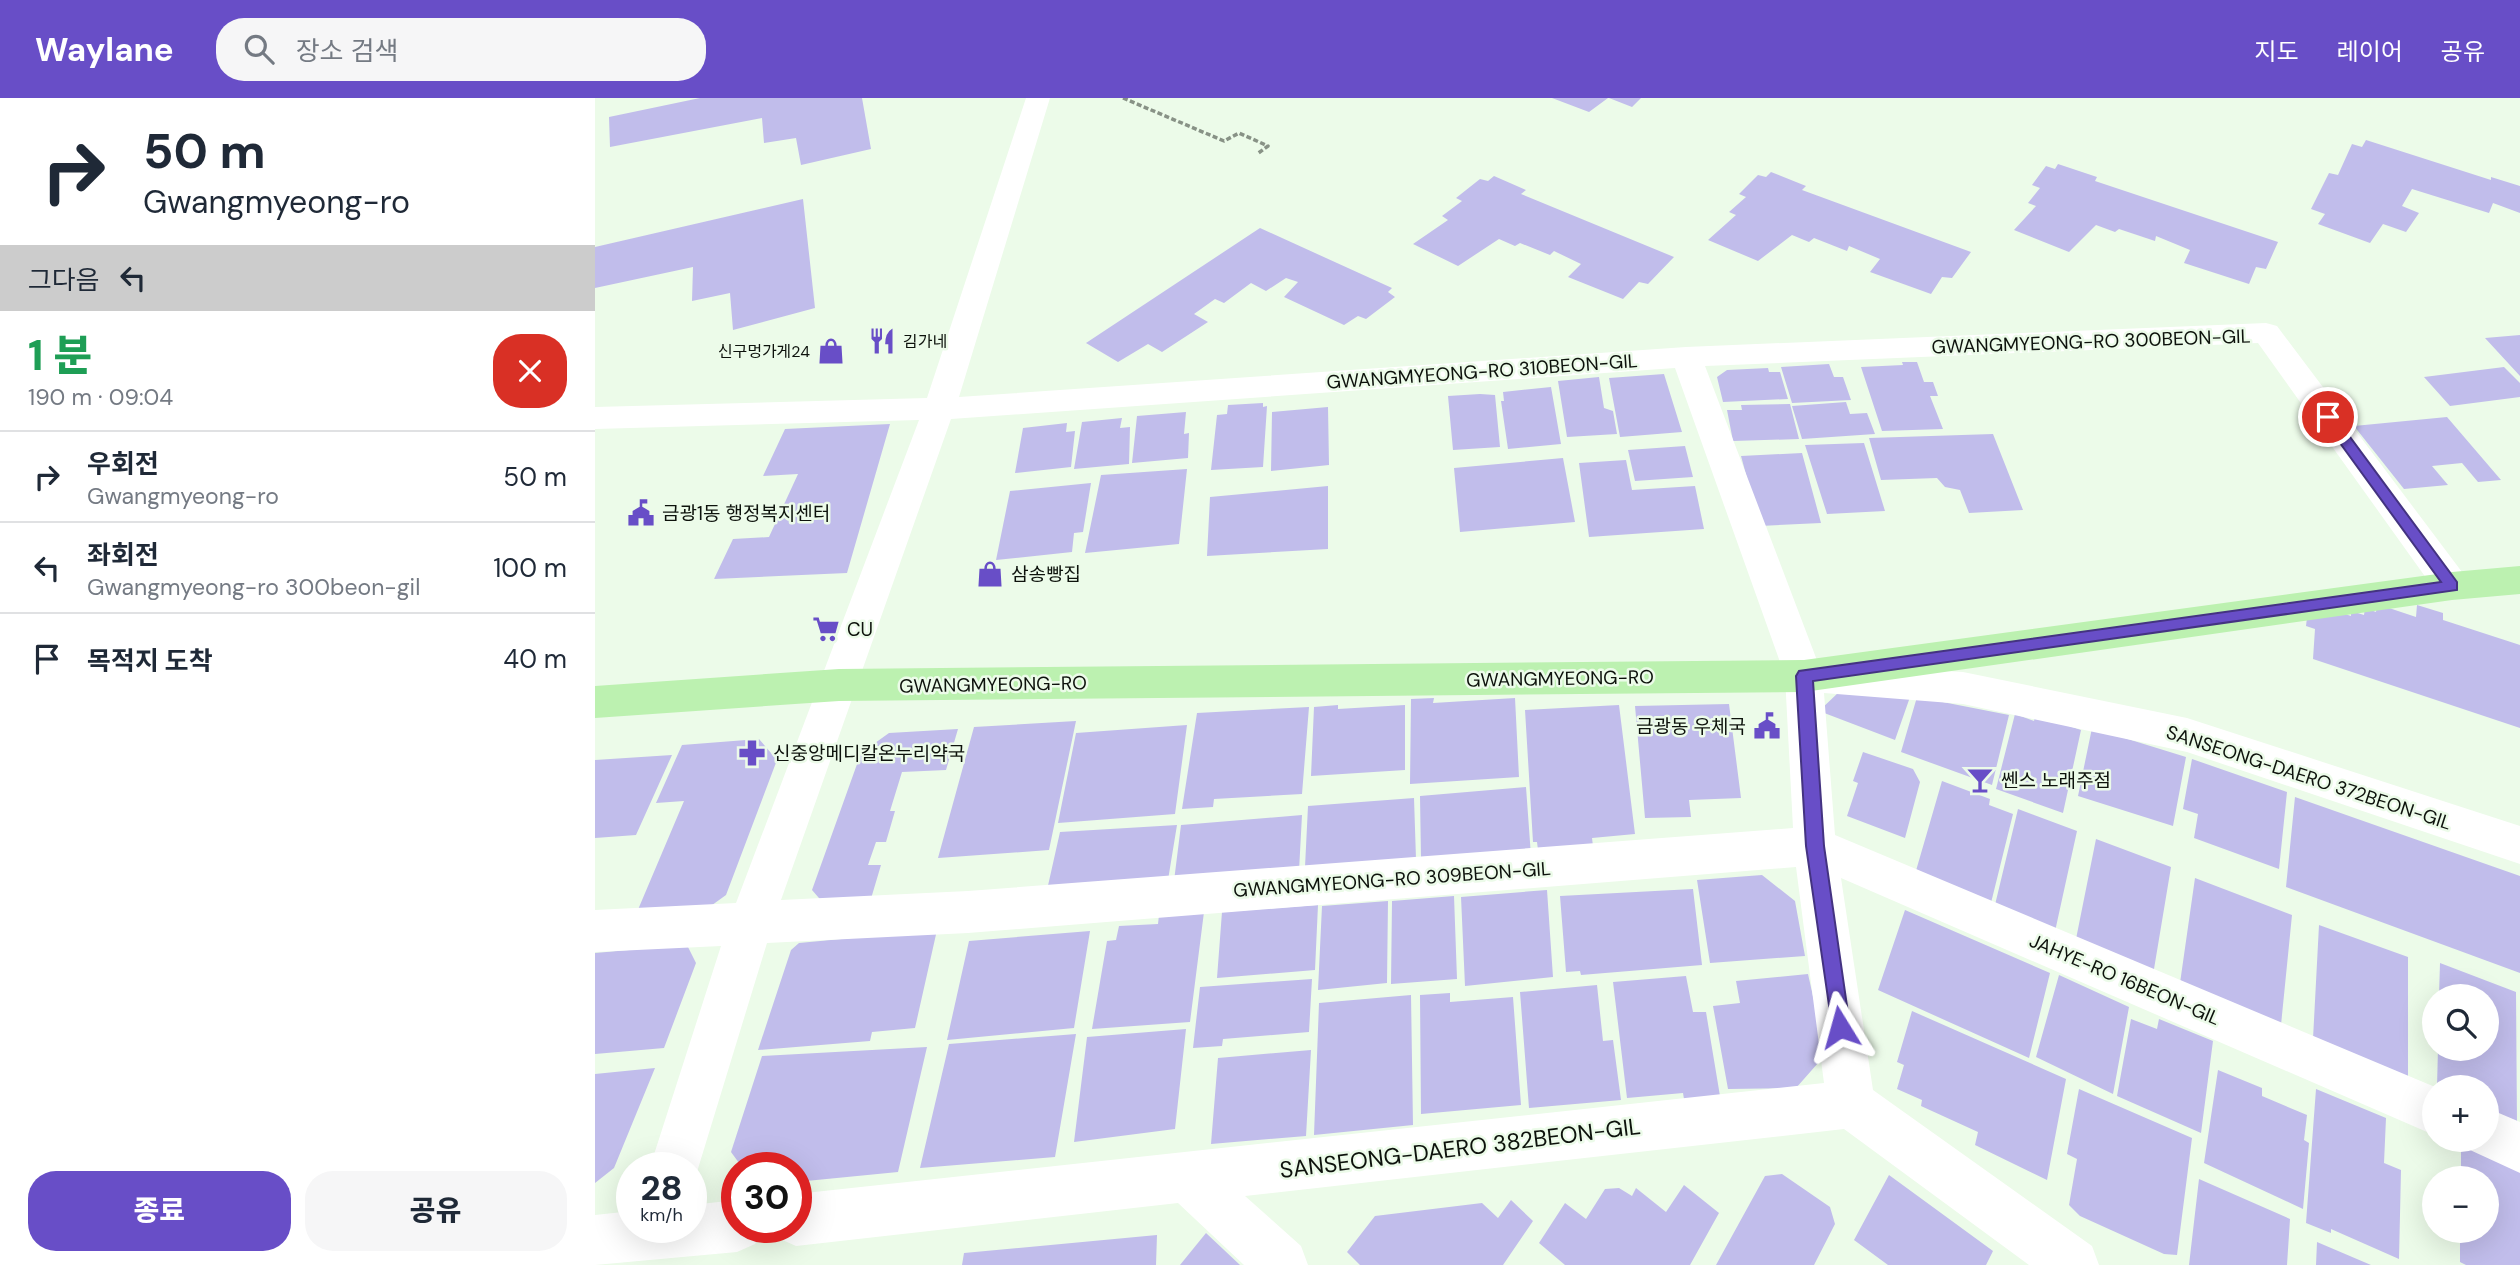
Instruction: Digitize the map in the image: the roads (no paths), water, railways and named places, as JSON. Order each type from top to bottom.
[{"type":"main road","name":"GWANGMYEONG-RO","points":[[595,702],[839,685],[1804,676],[2452,586],[2520,580]]},
{"type":"street","points":[[680,1152],[751,922],[939,409],[1038,98]]},
{"type":"street","name":"GWANGMYEONG-RO 300BEON-GIL","points":[[1686,357],[2266,333],[2452,586]]},
{"type":"street","points":[[1686,357],[1804,676],[1815,846],[1851,1104],[2073,1265]]},
{"type":"street","name":"GWANGMYEONG-RO 310BEON-GIL","points":[[595,418],[939,409],[1686,357]]},
{"type":"street","name":"SANSEONG-DAERO 372BEON-GIL","points":[[1804,676],[1963,688],[2187,735],[2520,845]]},
{"type":"street","name":"GWANGMYEONG-RO 309BEON-GIL","points":[[595,931],[968,912],[1815,846]]},
{"type":"street","name":"JAHYE-RO 16BEON-GIL","points":[[1815,846],[2422,1106]]},
{"type":"street","name":"SANSEONG-DAERO 382BEON-GIL","points":[[812,1218],[1189,1179],[1851,1104]]},
{"type":"street","points":[[2499,1138],[2520,1148]]},
{"type":"street","points":[[1189,1179],[1282,1265]]},
{"type":"street","points":[[595,1241],[616,1241]]},
{"type":"place","name":"김가네","points":[[882,341]]},
{"type":"place","name":"신구멍가게24","points":[[831,351]]},
{"type":"place","name":"금광1동 행정복지센터","points":[[641,513]]},
{"type":"place","name":"삼송빵집","points":[[990,574]]},
{"type":"place","name":"CU","points":[[826,629]]},
{"type":"place","name":"금광동 우체국","points":[[1767,726]]},
{"type":"place","name":"신중앙메디칼온누리약국","points":[[752,753]]},
{"type":"place","name":"쎈스 노래주점","points":[[1980,780]]}]
